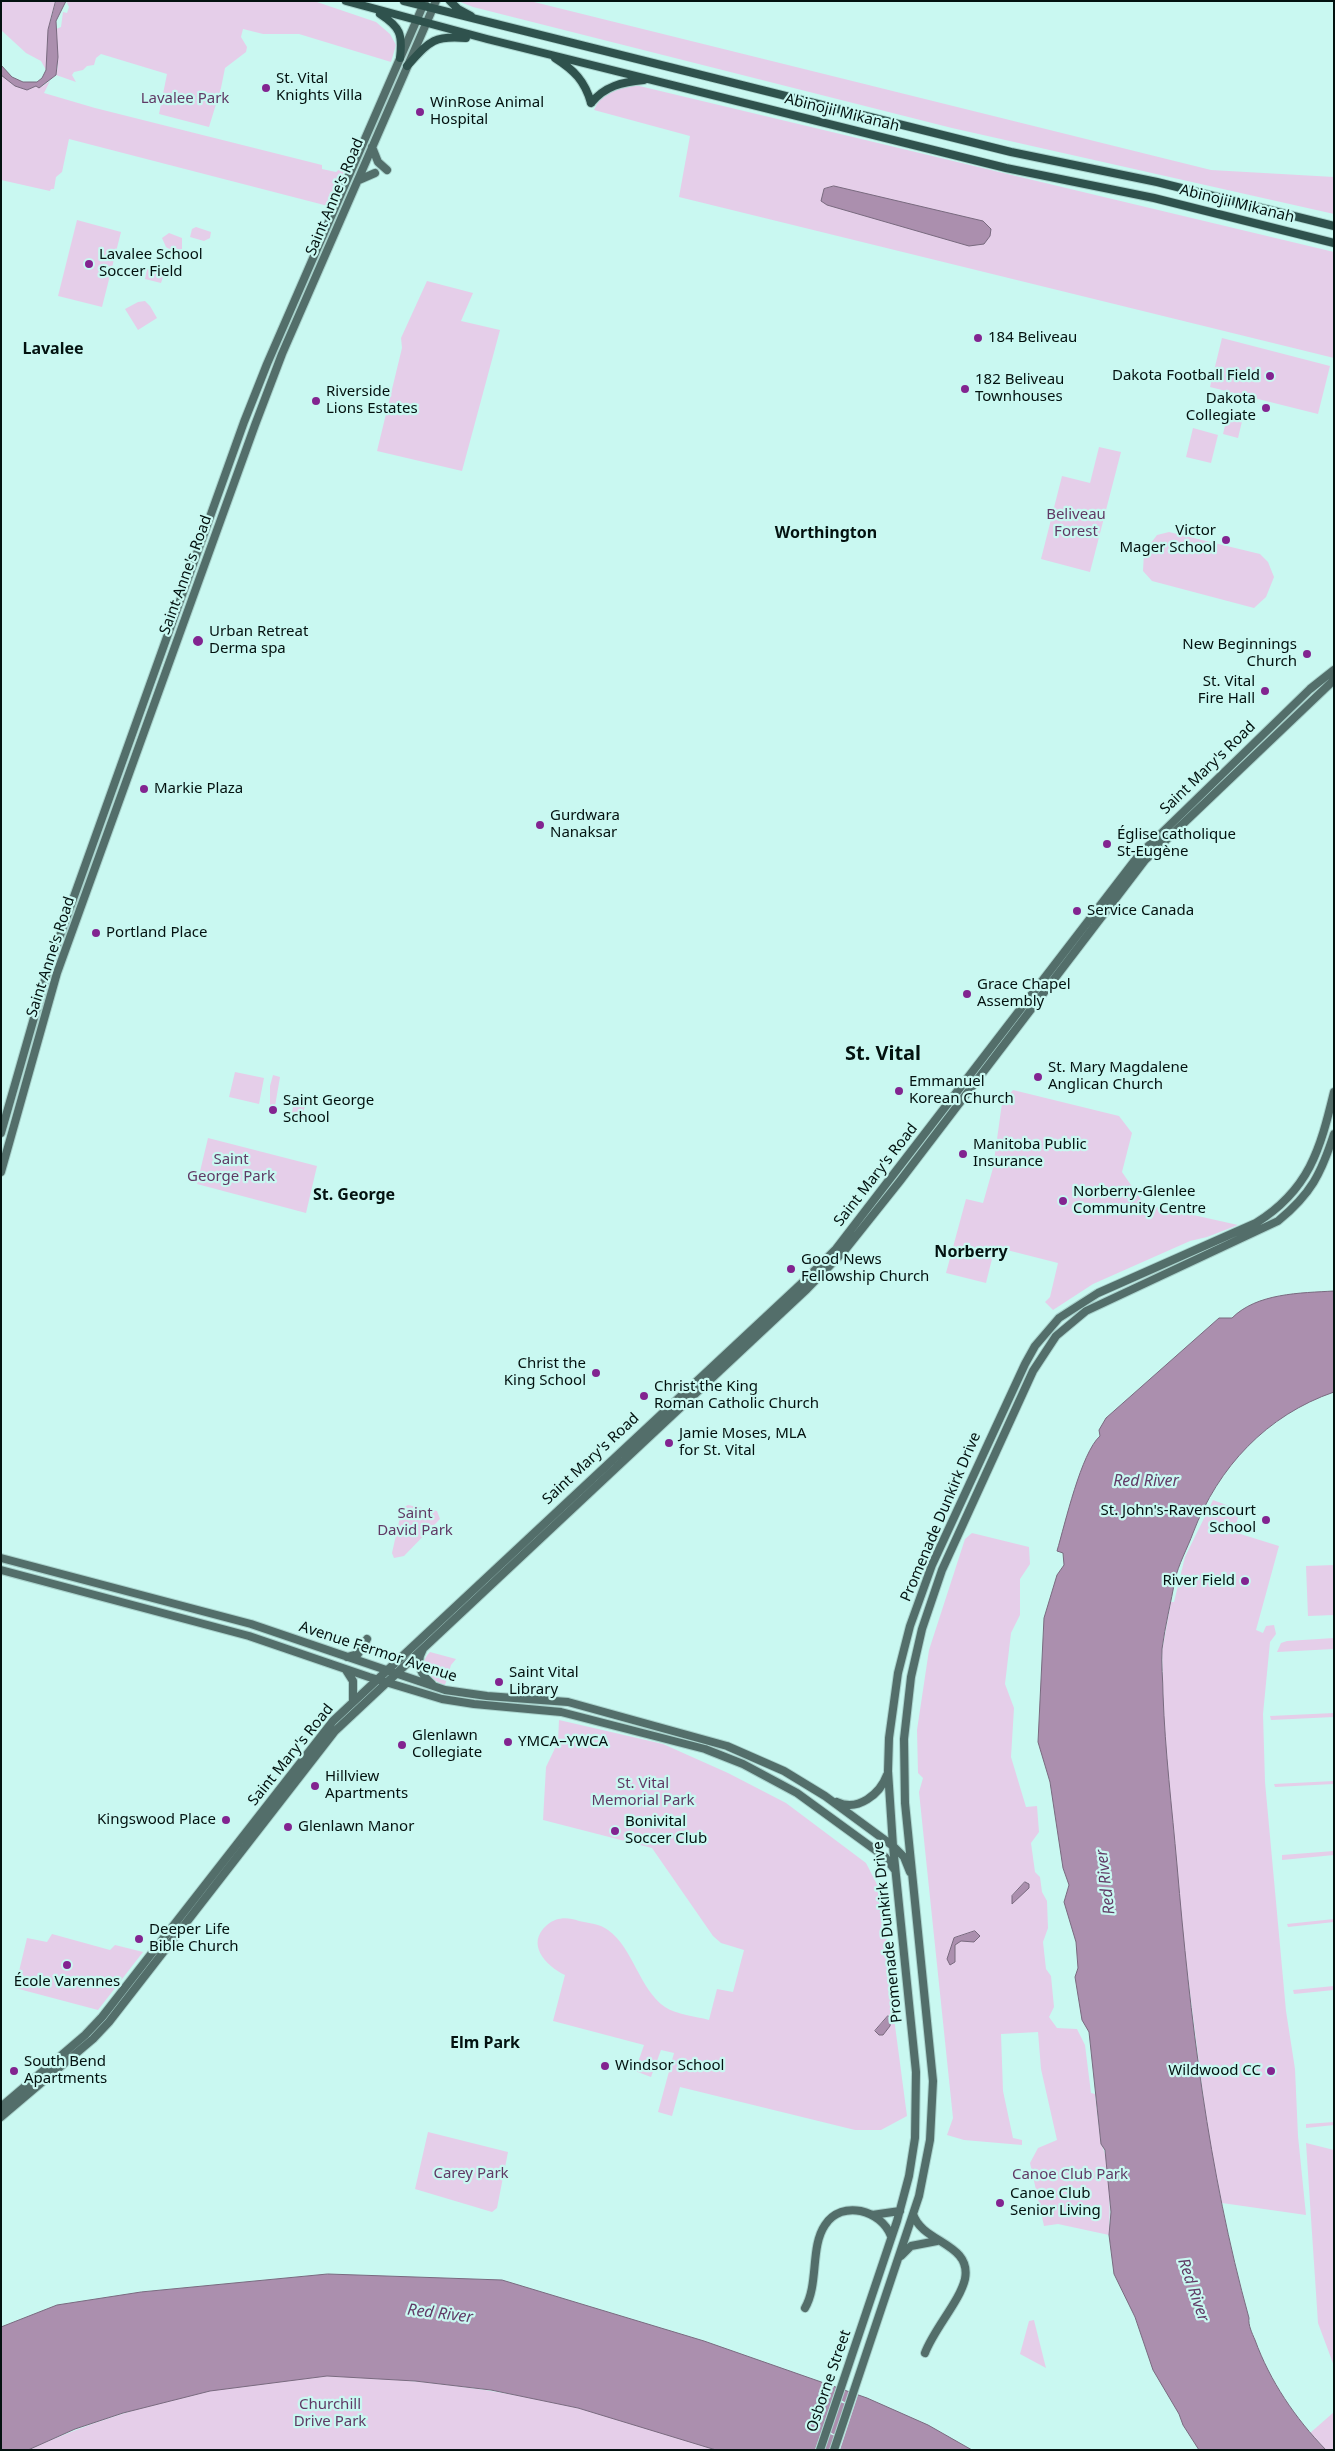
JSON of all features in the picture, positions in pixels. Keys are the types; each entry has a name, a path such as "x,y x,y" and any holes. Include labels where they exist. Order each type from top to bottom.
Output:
{"main road":[{"name":"Abinojii Mikanah","path":"346,1 426,24 1006,168 1154,198 1334,243"},
{"name":"Abinojii Mikanah","path":"404,1 434,5 488,24 1011,152 1157,182 1334,226"},
{"path":"450,1 458,9 488,24"},
{"name":"Saint Anne's Road","path":"1,1133 48,969 244,422 266,364 424,4"},
{"name":"Saint Anne's Road","path":"1,1172 57,973 255,425 282,354 434,5"},
{"path":"372,9 397,27 402,42 400,58"},
{"path":"407,66 430,42 446,36 486,39"},
{"path":"549,54 572,69 584,83 591,103 606,88 628,81 650,80"},
{"path":"372,147 378,162 387,170"},
{"path":"357,181 364,176 375,173"},
{"name":"Saint Mary's Road","path":"1,2107 85,2035 102,2017 333,1721 802,1283 836,1248 1139,855 1164,836 1334,670"},
{"name":"Saint Mary's Road","path":"1300,705 1334,680"},
{"name":"Saint Mary's Road","path":"1,2116 93,2039 109,2022 335,1731 807,1289 844,1250 942,1128 1164,836"},
{"name":"Promenade Dunkirk Drive","path":"864,2321 900,2211 913,2159 917,2096 893,1846 888,1771 889,1738 896,1683 909,1630 932,1565 984,1449 1025,1364 1049,1329 1080,1303 1098,1293 1256,1223 1285,1202 1302,1181 1316,1156 1334,1092"},
{"name":"Promenade Dunkirk Drive","path":"876,2325 913,2214 928,2153 933,2095 905,1803 904,1739 911,1677 921,1634 942,1570 1033,1371 1056,1336 1086,1311 1278,1221 1295,1207 1312,1188 1334,1134"},
{"path":"1329,1150 1334,1143"},
{"name":"Avenue Fermor Avenue","path":"1,1558 251,1624 437,1688 487,1696 538,1698 575,1704 727,1746 772,1766 825,1796 893,1846 904,1857 913,1878"},
{"name":"Avenue Fermor Avenue","path":"1,1570 249,1636 377,1680 458,1702 561,1712 686,1743 724,1756 762,1773 797,1793 886,1857 896,1871"},
{"path":"909,1630 921,1634"},
{"path":"348,1657 358,1654 367,1638"},
{"path":"425,1645 419,1658 419,1667 423,1676 437,1688"},
{"path":"345,1668 353,1681 353,1701"},
{"path":"762,1773 769,1774 772,1771 772,1766"},
{"path":"825,1796 842,1804 859,1803 873,1796 880,1788 888,1771"},
{"path":"805,2308 810,2295 824,2227 833,2216 842,2212 856,2210 872,2215 887,2228 892,2236"},
{"path":"872,2215 900,2211"},
{"path":"913,2214 920,2228 936,2240 951,2247 960,2256 965,2275 962,2287 931,2337 925,2353"},
{"path":"898,2260 910,2246 936,2240"},
{"name":"Osborne Street","path":"820,2450 864,2321"},
{"name":"Osborne Street","path":"834,2450 876,2325"}],"green space":[{"path":"1,1 56,1 51,16 46,70 41,61 26,53 1,30"},
{"name":"Lavalee Park","path":"66,1 314,1 376,22 390,34 396,45 391,62 299,34 263,34 243,29 241,37 247,47 246,52 225,68 209,127 159,114 167,74 101,54 96,58 94,65 74,72 72,75 76,82 56,75 58,64 55,34 56,29 61,27 63,12 67,13 69,7"},
{"path":"458,1 530,1 1211,170 1334,177 1334,214 952,128 473,7"},
{"path":"1,75 15,86 27,90 36,86 41,87 50,81 44,93 95,108 322,165 322,169 336,172 342,167 345,169 328,206 69,139 62,172 56,177 54,189 50,191 1,180"},
{"path":"631,84 1334,252 1334,358 679,197 690,136 594,110 601,99 609,92"},
{"name":"Lavalee School Soccer Field","path":"77,220 121,232 102,307 58,296"},
{"path":"196,227 211,232 210,238 204,241 190,237 192,229"},
{"path":"169,233 182,238 182,249 172,251 166,247 162,238"},
{"path":"147,269 164,274 161,283 145,279"},
{"path":"427,281 473,293 461,321 500,330 462,471 377,451 402,348 401,338"},
{"path":"145,301 157,318 138,330 125,309 138,302"},
{"name":"Dakota Football Field","path":"1222,338 1330,366 1318,414 1210,387"},
{"path":"1229,409 1244,413 1238,438 1223,434"},
{"path":"1193,428 1218,435 1211,463 1186,457"},
{"name":"Beliveau Forest","path":"1099,447 1121,452 1090,572 1041,559 1062,476 1090,483"},
{"path":"1169,532 1260,554 1268,562 1274,577 1266,597 1254,608 1152,581 1143,571 1144,552 1157,535"},
{"path":"235,1072 264,1078 259,1104 229,1097"},
{"path":"273,1075 280,1077 274,1112 270,1111 270,1086"},
{"name":"Norberry-Glenlee Community Centre","path":"1013,1090 1119,1116 1132,1133 1122,1172 1144,1204 1238,1225 1207,1237 1190,1241 1093,1284 1053,1310 1045,1302 1050,1297 1058,1263 995,1247 986,1283 946,1273 966,1199 983,1203 993,1168 1002,1103"},
{"path":"294,1102 305,1105 302,1119 291,1117"},
{"name":"Saint George Park","path":"208,1138 317,1166 306,1213 197,1184"},
{"path":"1213,1500 1240,1510 1234,1532 1279,1546 1256,1630 1263,1633 1266,1626 1274,1625 1276,1634 1270,1642 1263,1714 1265,1782 1286,2011 1295,2069 1298,2136 1306,2215 1222,2203 1210,2149 1183,1938 1164,1729 1162,1651 1171,1602 1174,1602 1185,1557"},
{"name":"Saint David Park","path":"408,1505 437,1511 440,1519 404,1556 394,1558 392,1553 402,1508"},
{"name":"Canoe Club Park","path":"972,1533 1029,1547 1030,1564 1020,1579 1020,1615 1011,1633 1005,1684 1014,1708 1011,1757 1026,1807 1037,1806 1039,1832 1031,1843 1035,1872 1040,1877 1042,1892 1047,1901 1048,1928 1043,1942 1046,1969 1051,1976 1054,2007 1049,2017 1057,2028 1077,2029 1085,2045 1091,2093 1095,2094 1101,2144 1107,2162 1110,2201 1109,2235 1058,2224 1044,2226 1030,2163 1038,2148 1057,2140 1041,2069 1038,2032 1001,2034 1003,2091 1013,2138 1022,2140 1022,2145 964,2140 947,2135 953,2118 919,1792 923,1778 918,1773 917,1730 929,1650 965,1539"},
{"path":"1334,1565 1334,1615 1308,1616 1306,1566"},
{"path":"1334,1638 1334,1649 1277,1652 1281,1643 1287,1641"},
{"path":"430,1652 456,1659 451,1665 445,1685 435,1680 425,1668 424,1662"},
{"path":"1334,1713 1334,1717 1271,1720 1270,1716"},
{"name":"St. Vital Memorial Park","path":"559,1720 663,1744 728,1773 786,1803 866,1863 883,1896 892,2003 907,2116 881,2130 855,2130 680,2087 672,2116 658,2112 674,2053 661,2050 651,2077 635,2071 644,2045 553,2021 565,1975 545,1960 538,1947 538,1940 541,1932 555,1920 562,1918 570,1919 605,1928 617,1938 631,1958 642,1980 656,1999 665,2007 675,2012 709,2020 717,1989 733,1992 744,1950 721,1943 713,1936 652,1848 543,1820 546,1767 558,1742"},
{"path":"1334,1781 1334,1784 1275,1787 1274,1784"},
{"path":"1334,1851 1334,1855 1282,1860 1282,1855"},
{"path":"1334,1919 1334,1922 1288,1927 1287,1924"},
{"name":"École Varennes","path":"52,1934 110,1950 115,1945 143,1952 98,2010 15,1988 27,1938 47,1942"},
{"path":"1334,1986 1334,1990 1294,1994 1293,1990"},
{"path":"1334,2122 1334,2125 1306,2128 1306,2124"},
{"name":"Carey Park","path":"428,2132 508,2152 497,2208 492,2212 415,2189"},
{"path":"1306,2143 1334,2150 1334,2366 1318,2323"},
{"path":"1034,2320 1046,2368 1020,2354 1029,2321"},
{"name":"Churchill Drive Park","path":"327,2376 422,2382 516,2395 578,2408 716,2450 28,2450 117,2416 186,2396 238,2386"},
{"path":"1334,2412 1334,2450 1326,2450 1310,2433"}],"water":[{"path":"56,1 66,1 56,21 58,57 56,75 39,88 36,86 27,90 15,86 1,75 1,65 12,77 23,82 37,82 42,78 46,70 48,30"},
{"path":"834,186 983,221 991,229 990,236 984,244 969,246 827,205 821,201 824,189"},
{"name":"Red River","path":"1334,1291 1334,1392 1287,1414 1267,1429 1231,1465 1216,1486 1203,1509 1178,1568 1162,1649 1167,1758 1188,1979 1202,2093 1222,2206 1250,2326 1261,2355 1284,2398 1326,2450 1199,2450 1153,2370 1135,2317 1114,2274 1109,2235 1111,2212 1105,2150 1101,2144 1089,2032 1082,2020 1075,1977 1078,1968 1076,1942 1064,1902 1069,1885 1063,1868 1050,1782 1038,1742 1044,1618 1057,1575 1064,1565 1063,1553 1057,1551 1074,1490 1086,1457 1100,1436 1099,1430 1106,1418 1219,1318 1232,1318 1242,1310 1266,1299 1293,1294"},
{"path":"1025,1882 1029,1884 1029,1888 1012,1904 1012,1896"},
{"path":"975,1931 980,1936 974,1942 961,1941 955,1945 955,1962 950,1965 947,1959 954,1938"},
{"path":"888,2016 891,2018 890,2026 883,2035 879,2035 875,2031"},
{"name":"Red River","path":"328,2274 502,2280 704,2341 867,2398 928,2425 972,2450 716,2450 578,2408 491,2390 415,2381 327,2376 210,2391 123,2413 75,2429 28,2450 1,2450 1,2327 57,2305 141,2292"}],"pier":[{"path":"837,2385 845,2388 841,2400 846,2403 851,2389 859,2392 840,2450 830,2450 835,2436 830,2434 824,2450 815,2450","holes":["840,2402 846,2404 835,2435 830,2432"]}],"place":[{"name":"St. Vital Knights Villa","path":"266,88"},
{"name":"WinRose Animal Hospital","path":"420,112"},
{"name":"Lavalee School Soccer Field","path":"89,264"},
{"name":"184 Beliveau","path":"978,338"},
{"name":"Dakota Football Field","path":"1270,376"},
{"name":"182 Beliveau Townhouses","path":"965,389"},
{"name":"Riverside Lions Estates","path":"316,401"},
{"name":"Dakota Collegiate","path":"1266,408"},
{"name":"Victor Mager School","path":"1226,540"},
{"name":"Urban Retreat Derma spa","path":"198,641"},
{"name":"New Beginnings Church","path":"1307,654"},
{"name":"St. Vital Fire Hall","path":"1265,691"},
{"name":"Markie Plaza","path":"144,789"},
{"name":"Gurdwara Nanaksar","path":"540,825"},
{"name":"Église catholique St-Eugène","path":"1107,844"},
{"name":"Service Canada","path":"1077,911"},
{"name":"Portland Place","path":"96,933"},
{"name":"Grace Chapel Assembly","path":"967,994"},
{"name":"St. Mary Magdalene Anglican Church","path":"1038,1077"},
{"name":"Emmanuel Korean Church","path":"899,1091"},
{"name":"Saint George School","path":"273,1110"},
{"name":"Manitoba Public Insurance","path":"963,1154"},
{"name":"Norberry-Glenlee Community Centre","path":"1063,1201"},
{"name":"Good News Fellowship Church","path":"791,1269"},
{"name":"Christ the King School","path":"596,1373"},
{"name":"Christ the King Roman Catholic Church","path":"644,1396"},
{"name":"Jamie Moses, MLA for St. Vital","path":"669,1443"},
{"name":"St. John's-Ravenscourt School","path":"1266,1520"},
{"name":"River Field","path":"1245,1581"},
{"name":"Saint Vital Library","path":"499,1682"},
{"name":"YMCA–YWCA","path":"508,1742"},
{"name":"Glenlawn Collegiate","path":"402,1745"},
{"name":"Hillview Apartments","path":"315,1786"},
{"name":"Kingswood Place","path":"226,1820"},
{"name":"Glenlawn Manor","path":"288,1827"},
{"name":"Bonivital Soccer Club","path":"615,1831"},
{"name":"Deeper Life Bible Church","path":"139,1939"},
{"name":"École Varennes","path":"67,1965"},
{"name":"Windsor School","path":"605,2066"},
{"name":"South Bend Apartments","path":"14,2071"},
{"name":"Wildwood CC","path":"1271,2071"},
{"name":"Canoe Club Senior Living","path":"1000,2203"}],"district":[{"name":"Lavalee","path":"53,349"},
{"name":"Worthington","path":"826,533"},
{"name":"St. Vital","path":"883,1054"},
{"name":"St. George","path":"354,1195"},
{"name":"Norberry","path":"971,1252"},
{"name":"Elm Park","path":"485,2043"}]}
